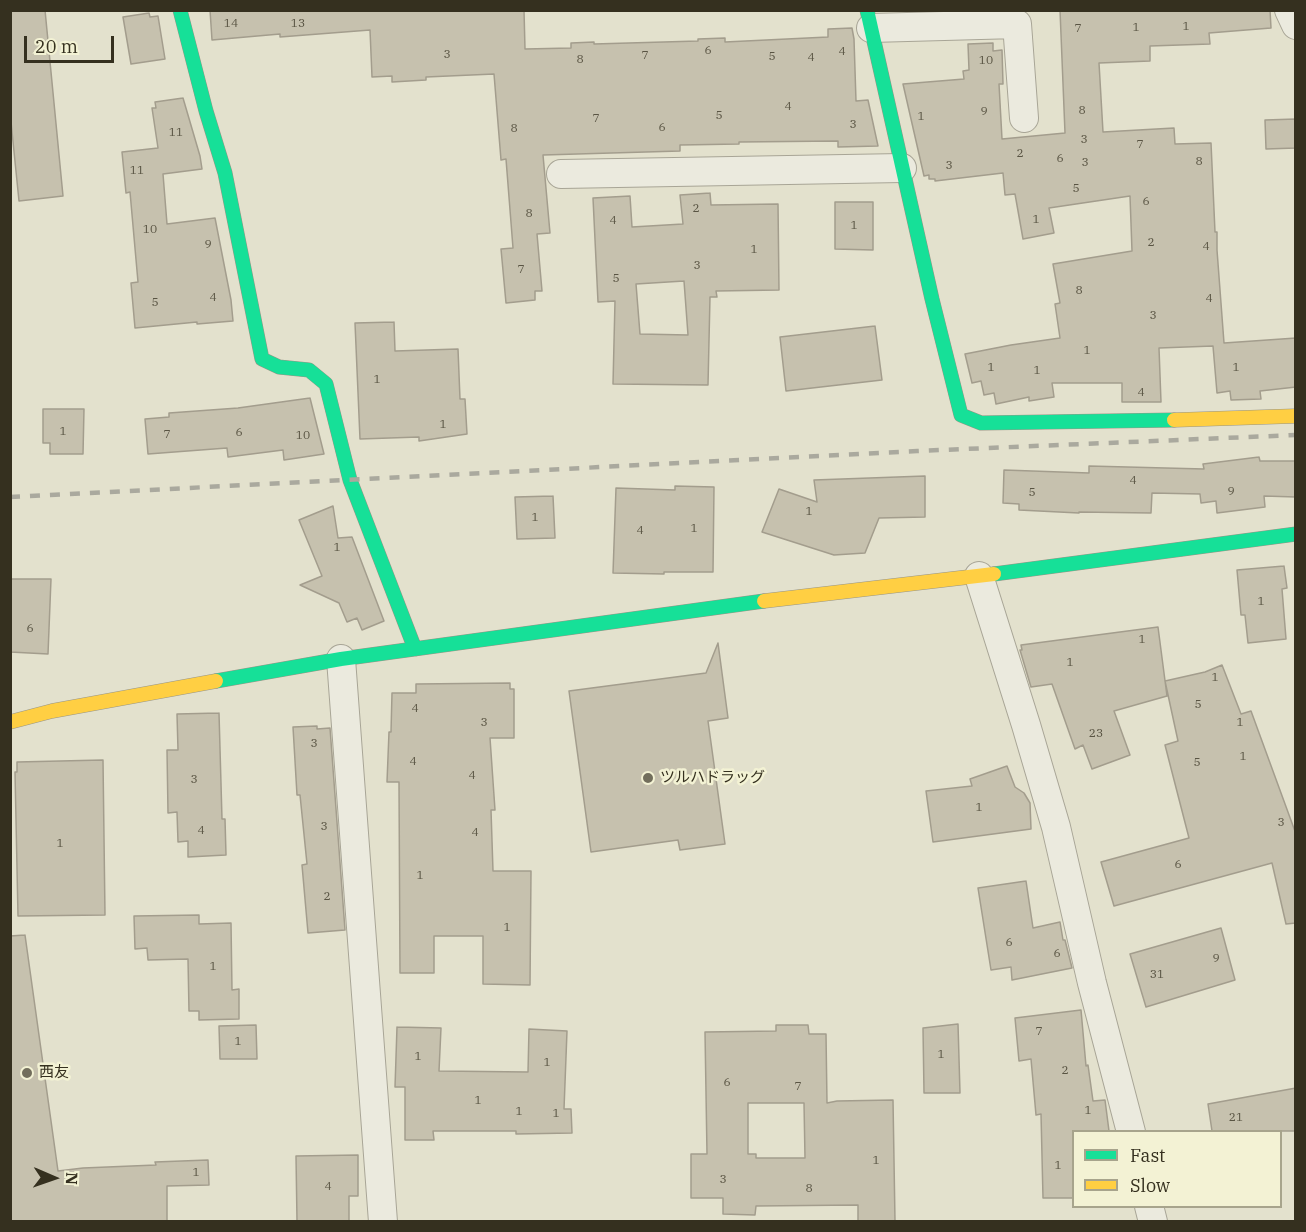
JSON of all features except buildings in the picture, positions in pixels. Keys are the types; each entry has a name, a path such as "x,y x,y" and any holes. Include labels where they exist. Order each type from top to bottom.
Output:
{"street":[{"path":"180,10 206,111 225,173 262,359 279,367 309,370 326,384 350,480 415,649"},
{"path":"1289,10 1296,26"},
{"path":"1024,118 1017,24 869,19 932,299 961,415 981,423 1296,416"},
{"path":"561,174 902,168"},
{"path":"10,722 52,711 144,693 341,659 802,596 979,576 1296,534"},
{"path":"979,576 1056,827 1092,983 1131,1130"},
{"path":"341,659 383,1221"}],"railway":[{"path":"10,497 917,451 1296,435"}],"traffic: fast":[{"path":"180,10 206,111 225,173 262,359 279,367 309,370 326,384 350,480 415,649"},
{"path":"867,10 932,299 961,415 981,423 1174,420"},
{"path":"994,574 1296,534"},
{"path":"216,681 341,659 764,601"}],"traffic: slow":[{"path":"1174,420 1296,416"},
{"path":"764,601 994,574"},
{"path":"10,722 52,711 216,681"}],"place":[{"name":"ツルハドラッグ","path":"648,778"},
{"name":"西友","path":"27,1073"}]}
